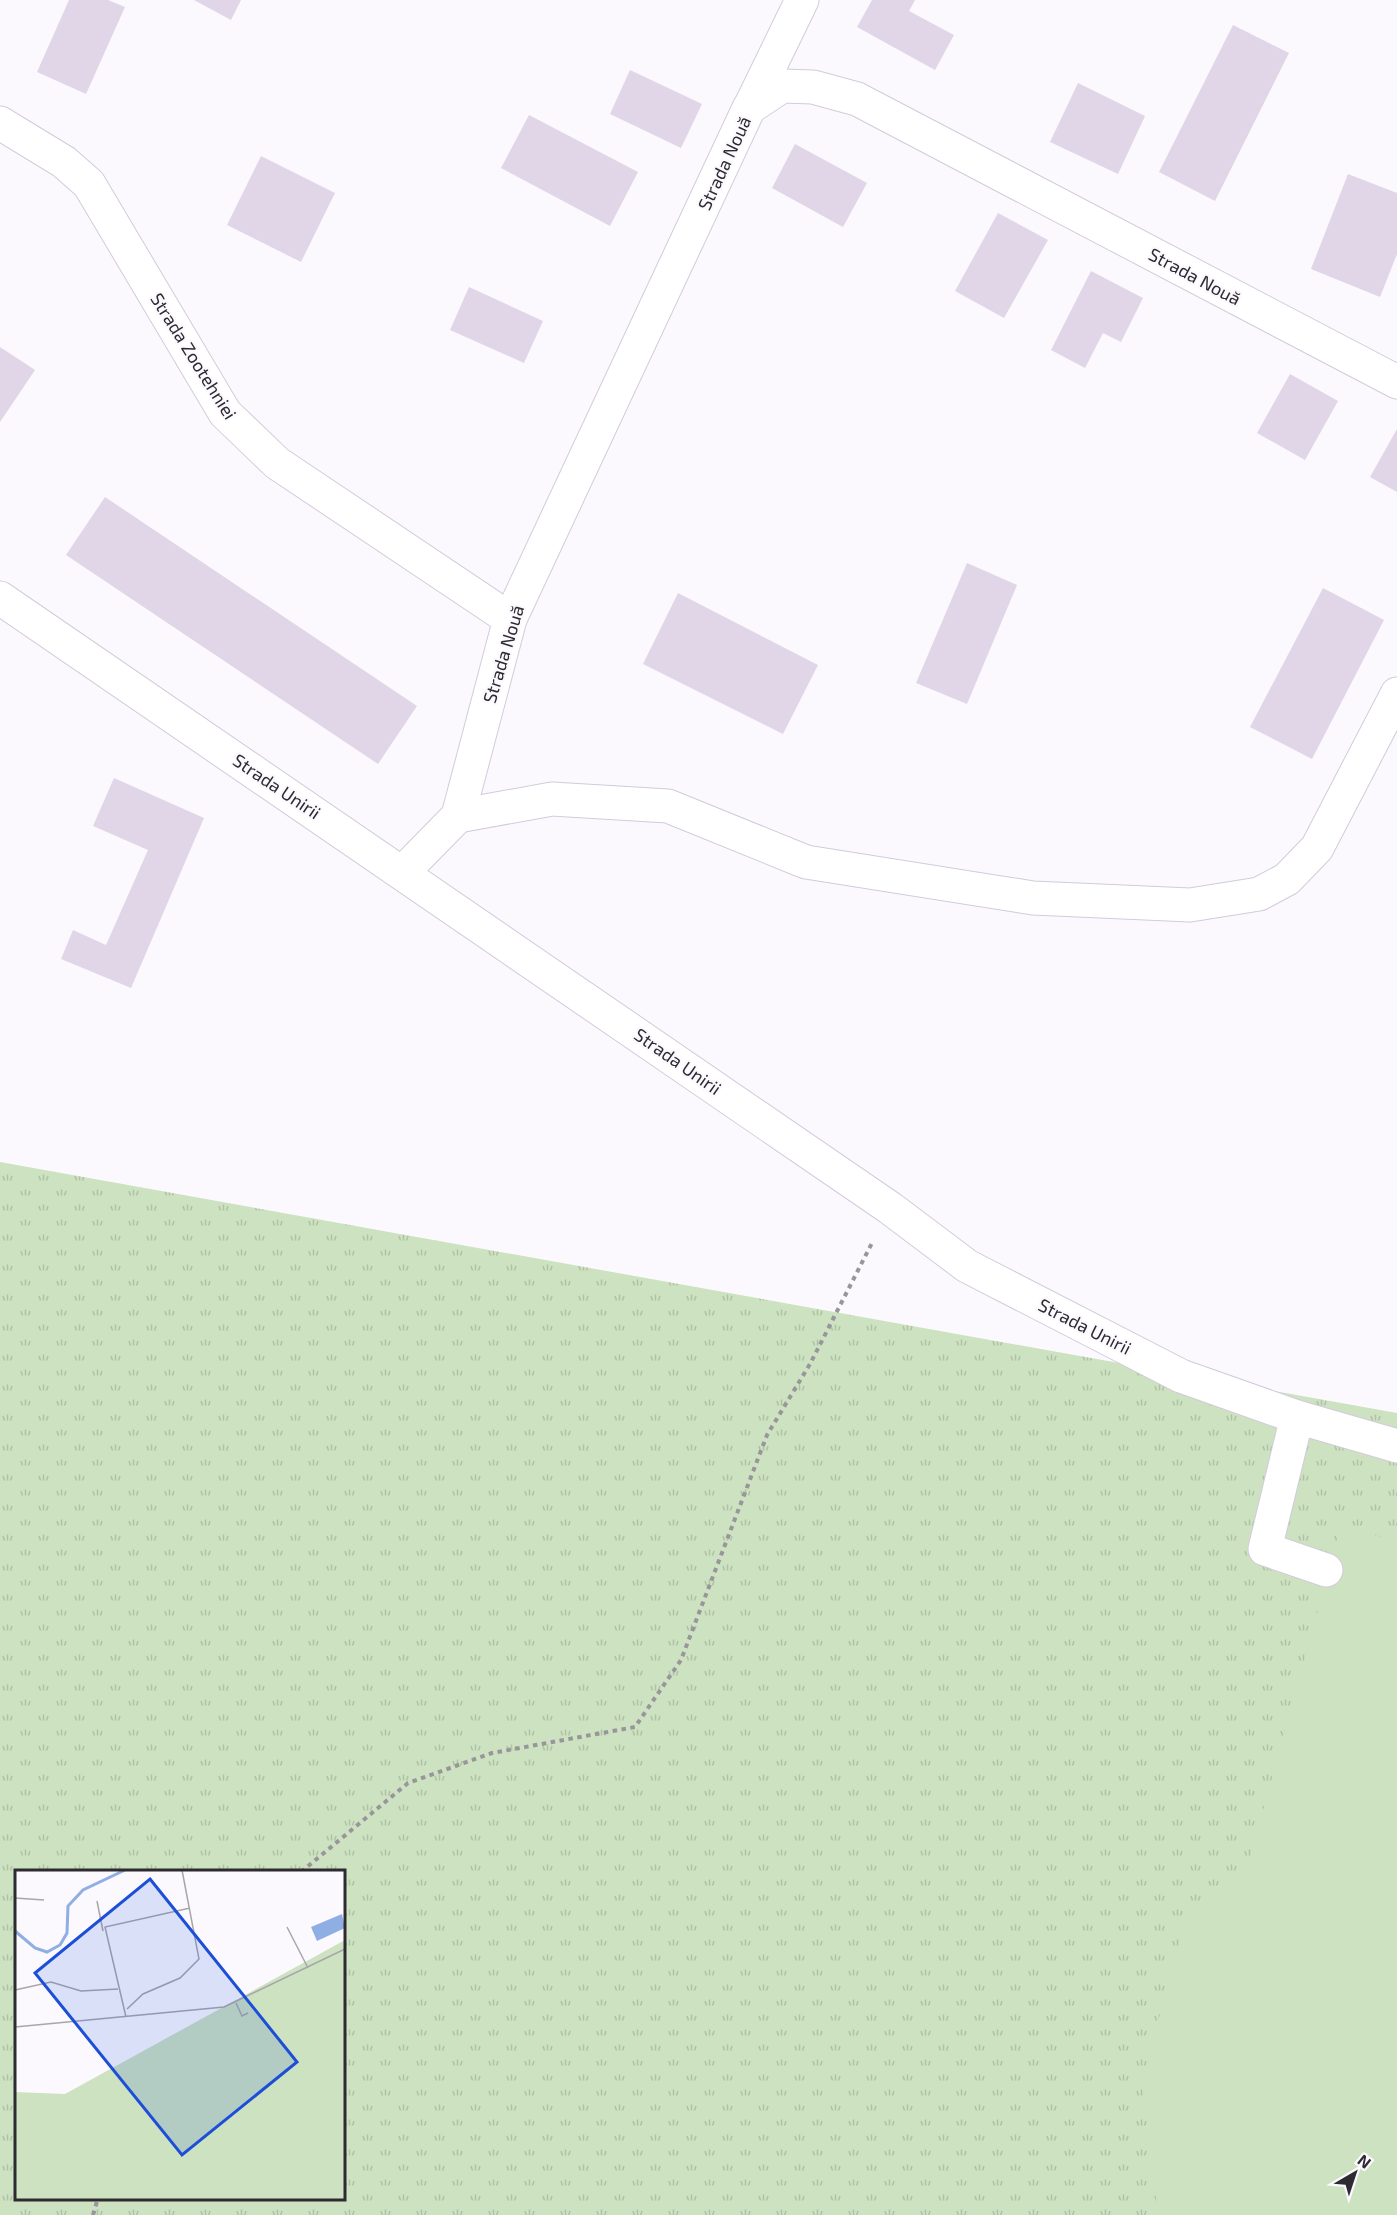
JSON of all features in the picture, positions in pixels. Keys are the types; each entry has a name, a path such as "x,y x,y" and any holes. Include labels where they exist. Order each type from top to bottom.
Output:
{"street":[{"path":"749,108 802,0"},
{"name":"Strada Nouă","path":"403,872 458,816 510,619 749,108 782,86 813,87 857,99 1397,382"},
{"name":"Strada Zootehniei","path":"0,123 64,162 89,184 225,413 277,463 510,619"},
{"name":"Strada Unirii","path":"0,598 891,1208 967,1266 1181,1376 1297,1417 1397,1446"},
{"path":"458,816 552,799 668,806 806,862 1033,898 1190,904 1259,894 1287,879 1317,848 1397,694"},
{"path":"1297,1417 1265,1549 1326,1570"}],"path":[{"path":"304,1870 408,1783 492,1753 635,1726 681,1660 767,1435 810,1364 891,1208"},
{"path":"93,2215 98,2200"}],"green space":[{"path":"0,1162 1397,1413 1397,2215 0,2215"},
{"path":"1341,1526 1397,1541 1397,2215 1158,2215 1142,2080 1182,1934 1247,1869"}],"building":[{"path":"69,0 108,0 125,7 86,94 37,72"},
{"path":"194,0 241,0 231,20"},
{"path":"872,0 915,0 909,11 954,35 935,70 857,27"},
{"path":"1233,25 1289,53 1215,201 1159,172"},
{"path":"630,70 702,104 681,148 610,114"},
{"path":"1078,83 1145,116 1118,174 1050,142"},
{"path":"529,115 638,172 610,226 501,168"},
{"path":"795,144 867,183 843,227 772,188"},
{"path":"261,156 335,193 301,262 227,225"},
{"path":"1348,174 1397,193 1397,254 1380,297 1311,269"},
{"path":"998,213 1048,240 1004,318 955,291"},
{"path":"1091,271 1143,298 1121,342 1103,333 1085,368 1051,350"},
{"path":"469,287 543,321 524,363 450,330"},
{"path":"0,347 35,370 0,422"},
{"path":"1290,374 1338,401 1305,460 1257,433"},
{"path":"1397,429 1397,492 1370,477"},
{"path":"105,497 417,706 378,764 66,555"},
{"path":"967,563 1017,585 967,704 916,683"},
{"path":"1323,588 1384,620 1312,759 1250,727"},
{"path":"678,593 818,665 783,734 643,664"},
{"path":"114,778 204,818 131,988 61,959 73,930 106,945 148,850 93,826"}]}
